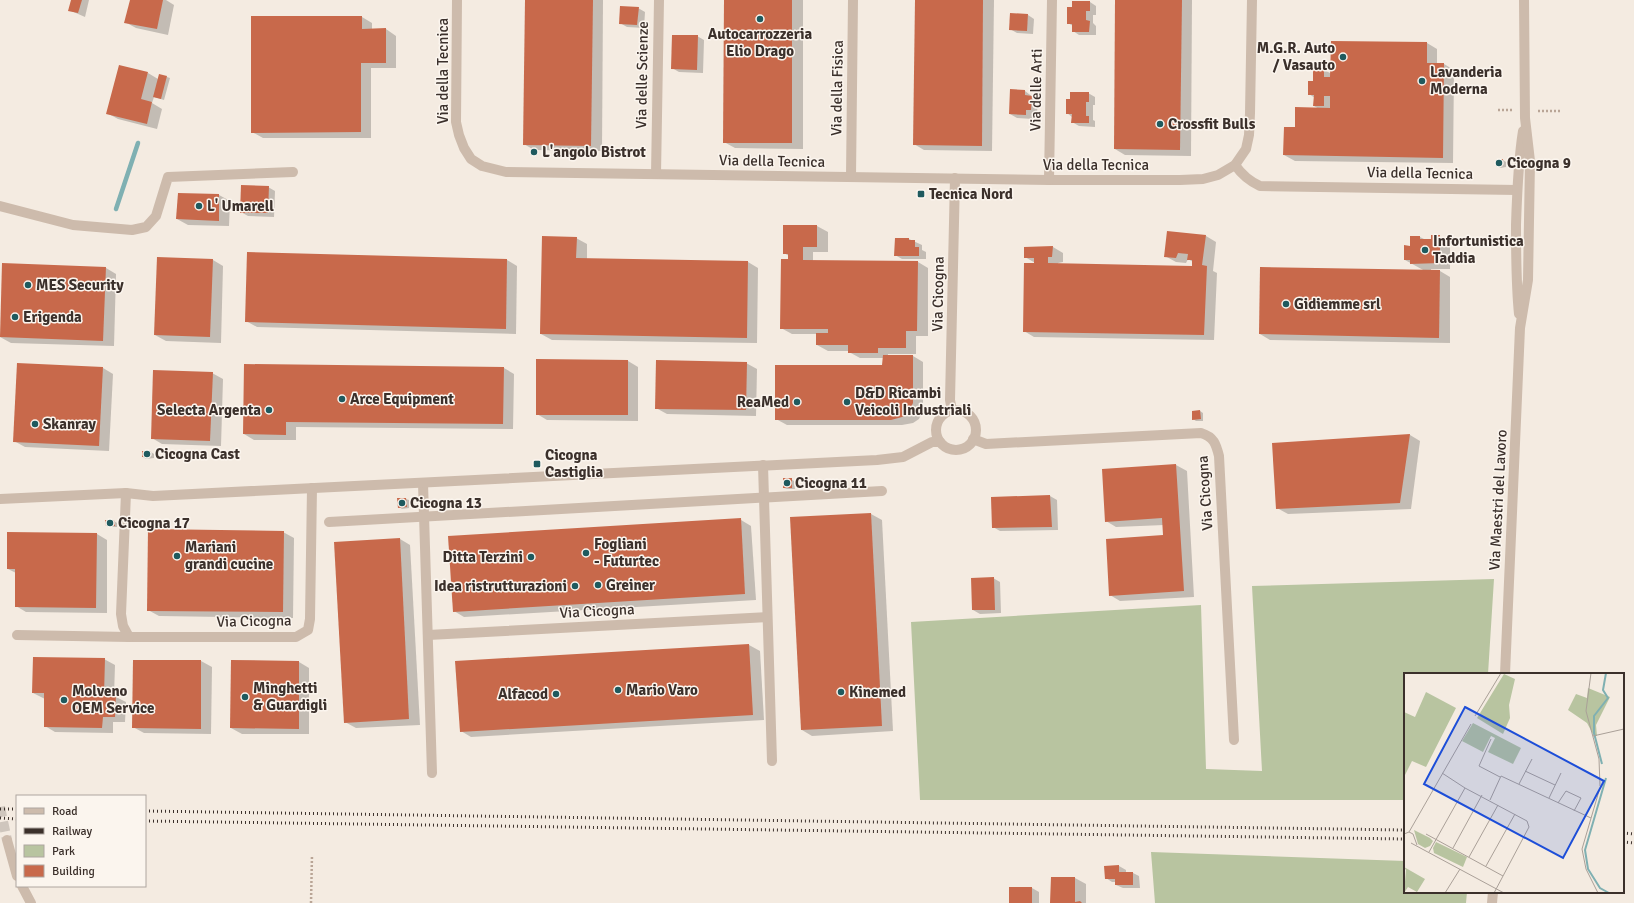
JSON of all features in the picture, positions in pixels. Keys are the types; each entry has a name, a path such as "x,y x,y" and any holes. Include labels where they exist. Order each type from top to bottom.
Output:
{"street":[{"name":"Via della Tecnica","path":"458,0 456,122 464,148 471,160 482,166 506,172 1050,180 1203,179 1218,175 1235,165 1246,149 1249,135 1252,0"},
{"name":"Via delle Scienze","path":"656,174 659,0"},
{"name":"Via della Fisica","path":"851,176 853,0"},
{"name":"Via delle Arti","path":"1050,180 1052,0"},
{"name":"Via Maestri del Lavoro","path":"1505,673 1520,328 1528,280 1530,161 1525,118 1524,0"},
{"name":"Via Maestri del Lavoro","path":"1520,328 1515,281 1517,190 1518,162 1525,118"},
{"name":"Via della Tecnica","path":"1235,165 1241,174 1250,182 1260,186 1517,190"},
{"path":"0,206 73,225 132,230 146,227 156,216 168,177 293,172"},
{"name":"Via Cicogna","path":"952,411 950,400 955,178"},
{"path":"952,411 965,412 970,416 976,427 973,439 969,444 958,450 945,446 940,442 937,436 938,423 946,413 952,411"},
{"name":"Via Cicogna","path":"973,439 986,444 1201,433 1212,438 1219,456 1234,740"},
{"path":"0,499 126,493 153,496 903,457 932,442 940,442"},
{"path":"763,465 772,760"},
{"path":"423,483 432,773"},
{"name":"Via Cicogna","path":"17,635 296,637 308,630 310,619 312,488"},
{"path":"328,522 882,491"},
{"path":"126,493 121,614 123,626 129,637"},
{"name":"Via Cicogna","path":"428,635 767,617"},
{"path":"7,840 16,872"},
{"path":"23,887 31,903"},
{"path":"1492,903 1493,893"}],"path":[{"path":"1498,110 1513,110"},
{"path":"1538,111 1561,111"},
{"path":"311,903 312,855"}],"green space":[{"path":"1494,579 1488,673 1404,673 1404,800 920,800 911,622 1201,605 1206,769 1262,771 1252,586"},
{"path":"1151,852 1404,861 1404,893 1467,893 1466,903 1155,903"}],"building":[{"path":"71,0 82,0 78,13 68,11"},
{"path":"130,0 163,0 157,29 124,23"},
{"path":"525,0 593,0 591,146 523,145"},
{"path":"724,0 792,0 792,143 723,143"},
{"path":"915,0 983,0 982,146 913,145"},
{"path":"1115,0 1182,0 1180,150 1114,149"},
{"path":"1072,1 1090,1 1090,11 1086,11 1086,20 1090,21 1089,32 1072,32 1072,24 1067,24 1067,7 1072,7"},
{"path":"620,6 639,7 637,25 619,24"},
{"path":"1010,13 1028,14 1027,31 1009,30"},
{"path":"251,16 362,16 362,29 386,28 386,63 361,63 361,132 251,133"},
{"path":"672,35 698,35 697,70 671,69"},
{"path":"1331,41 1427,42 1427,63 1444,63 1443,158 1283,155 1284,127 1295,127 1295,107 1330,108 1330,96 1324,96 1324,106 1313,106 1314,95 1308,95 1308,81 1313,81 1313,69 1324,69 1324,77 1330,77"},
{"path":"119,65 148,72 141,99 152,102 147,124 106,114"},
{"path":"159,74 167,76 161,99 153,97"},
{"path":"1010,89 1025,90 1025,95 1032,96 1031,110 1026,110 1026,115 1009,114"},
{"path":"1070,92 1089,92 1089,102 1086,102 1086,116 1089,116 1089,123 1071,123 1072,114 1066,114 1066,99 1070,99"},
{"name":"Cicogna 9","path":"1503,159 1503,166 1496,166 1496,160"},
{"path":"241,185 269,186 268,213 240,213"},
{"path":"178,193 219,194 219,221 176,219"},
{"path":"783,225 817,225 817,247 803,247 803,260 918,261 917,331 906,331 906,348 878,348 878,353 848,353 848,345 816,345 816,333 828,333 828,329 780,329 781,259 788,259 788,254 783,254"},
{"path":"1167,231 1206,235 1202,265 1207,266 1204,335 1023,332 1024,263 1034,263 1034,258 1024,258 1024,247 1053,246 1052,257 1048,257 1048,263 1192,266 1192,260 1187,260 1188,254 1178,253 1176,258 1164,257"},
{"path":"1431,235 1440,235 1440,263 1410,264 1410,260 1404,260 1404,245 1410,246 1410,236 1420,236 1420,239 1431,239"},
{"path":"542,236 577,237 576,258 748,261 747,338 540,334"},
{"path":"895,238 909,238 909,240 915,240 915,247 919,247 919,256 894,256"},
{"path":"247,252 507,259 506,329 245,322"},
{"path":"157,257 213,259 210,337 154,335"},
{"path":"2,263 106,267 103,341 0,337"},
{"path":"1260,267 1440,270 1439,338 1259,334"},
{"path":"883,355 913,355 913,403 908,413 902,417 891,420 775,420 775,365 882,365"},
{"path":"536,359 628,360 628,415 536,415"},
{"path":"656,360 747,362 746,410 655,409"},
{"path":"17,363 103,367 99,446 13,442"},
{"path":"244,364 504,367 503,424 286,422 286,435 243,434"},
{"path":"153,370 213,372 210,441 151,439"},
{"path":"1200,410 1201,419 1192,420 1192,411"},
{"path":"1410,434 1400,503 1276,509 1272,443"},
{"name":"Cicogna Cast","path":"142,451 151,451 151,457 142,457"},
{"path":"1176,464 1184,591 1109,596 1106,539 1163,535 1162,518 1105,522 1102,469"},
{"name":"Cicogna 11","path":"783,478 792,478 792,488 783,488"},
{"path":"1050,495 1052,527 992,528 991,497"},
{"name":"Cicogna 13","path":"397,498 406,498 407,507 398,508"},
{"path":"871,513 882,726 801,730 790,517"},
{"path":"741,518 745,594 453,612 448,536"},
{"name":"Cicogna 17","path":"105,520 114,520 115,526 106,526"},
{"path":"148,529 284,531 283,612 147,611"},
{"path":"7,532 97,533 96,608 15,607 15,569 7,569"},
{"path":"400,538 409,719 344,723 334,542"},
{"path":"994,577 995,610 972,610 971,578"},
{"path":"749,644 753,715 460,732 455,661"},
{"path":"33,657 105,658 104,695 116,695 115,717 103,717 102,728 44,727 44,693 32,693"},
{"path":"133,660 201,660 201,729 132,728"},
{"path":"231,660 299,661 299,729 230,728"},
{"path":"1119,865 1119,872 1133,872 1133,885 1115,885 1115,879 1105,879 1104,866"},
{"path":"1051,877 1075,877 1075,902 1080,901 1082,903 1050,903"},
{"path":"1009,887 1032,887 1032,903 1009,903"}],"waterway":[{"path":"116,209 138,143"}],"tunnel":[{"path":"0,807 7,840"}],"railway":[{"path":"0,809 16,809"},
{"path":"146,811 1404,830"},
{"path":"0,818 16,819"},
{"path":"146,821 1404,839"},
{"path":"1624,833 1634,834"},
{"path":"1624,842 1634,843"}],"place":[{"name":"Autocarrozzeria Elio Drago","path":"760,19"},
{"name":"M.G.R. Auto / Vasauto","path":"1343,57"},
{"name":"Lavanderia Moderna","path":"1422,81"},
{"name":"Crossfit Bulls","path":"1160,124"},
{"name":"L'angolo Bistrot","path":"534,152"},
{"name":"Cicogna 9","path":"1499,163"},
{"name":"Tecnica Nord","path":"921,194"},
{"name":"L' Umarell","path":"199,206"},
{"name":"Infortunistica Taddia","path":"1425,250"},
{"name":"MES Security","path":"28,285"},
{"name":"Gidiemme srl","path":"1286,304"},
{"name":"Erigenda","path":"15,317"},
{"name":"Arce Equipment","path":"342,399"},
{"name":"ReaMed","path":"797,402"},
{"name":"D&D Ricambi Veicoli Industriali","path":"847,402"},
{"name":"Selecta Argenta","path":"269,410"},
{"name":"Skanray","path":"35,424"},
{"name":"Cicogna Cast","path":"147,454"},
{"name":"Cicogna Castiglia","path":"537,464"},
{"name":"Cicogna 11","path":"787,483"},
{"name":"Cicogna 13","path":"402,503"},
{"name":"Cicogna 17","path":"110,523"},
{"name":"Fogliani - Futurtec","path":"586,553"},
{"name":"Mariani grandi cucine","path":"177,556"},
{"name":"Ditta Terzini","path":"531,557"},
{"name":"Greiner","path":"598,585"},
{"name":"Idea ristrutturazioni","path":"575,586"},
{"name":"Mario Varo","path":"618,690"},
{"name":"Kinemed","path":"841,692"},
{"name":"Alfacod","path":"556,694"},
{"name":"Minghetti & Guardigli","path":"245,697"},
{"name":"Molveno OEM Service","path":"64,700"}]}
